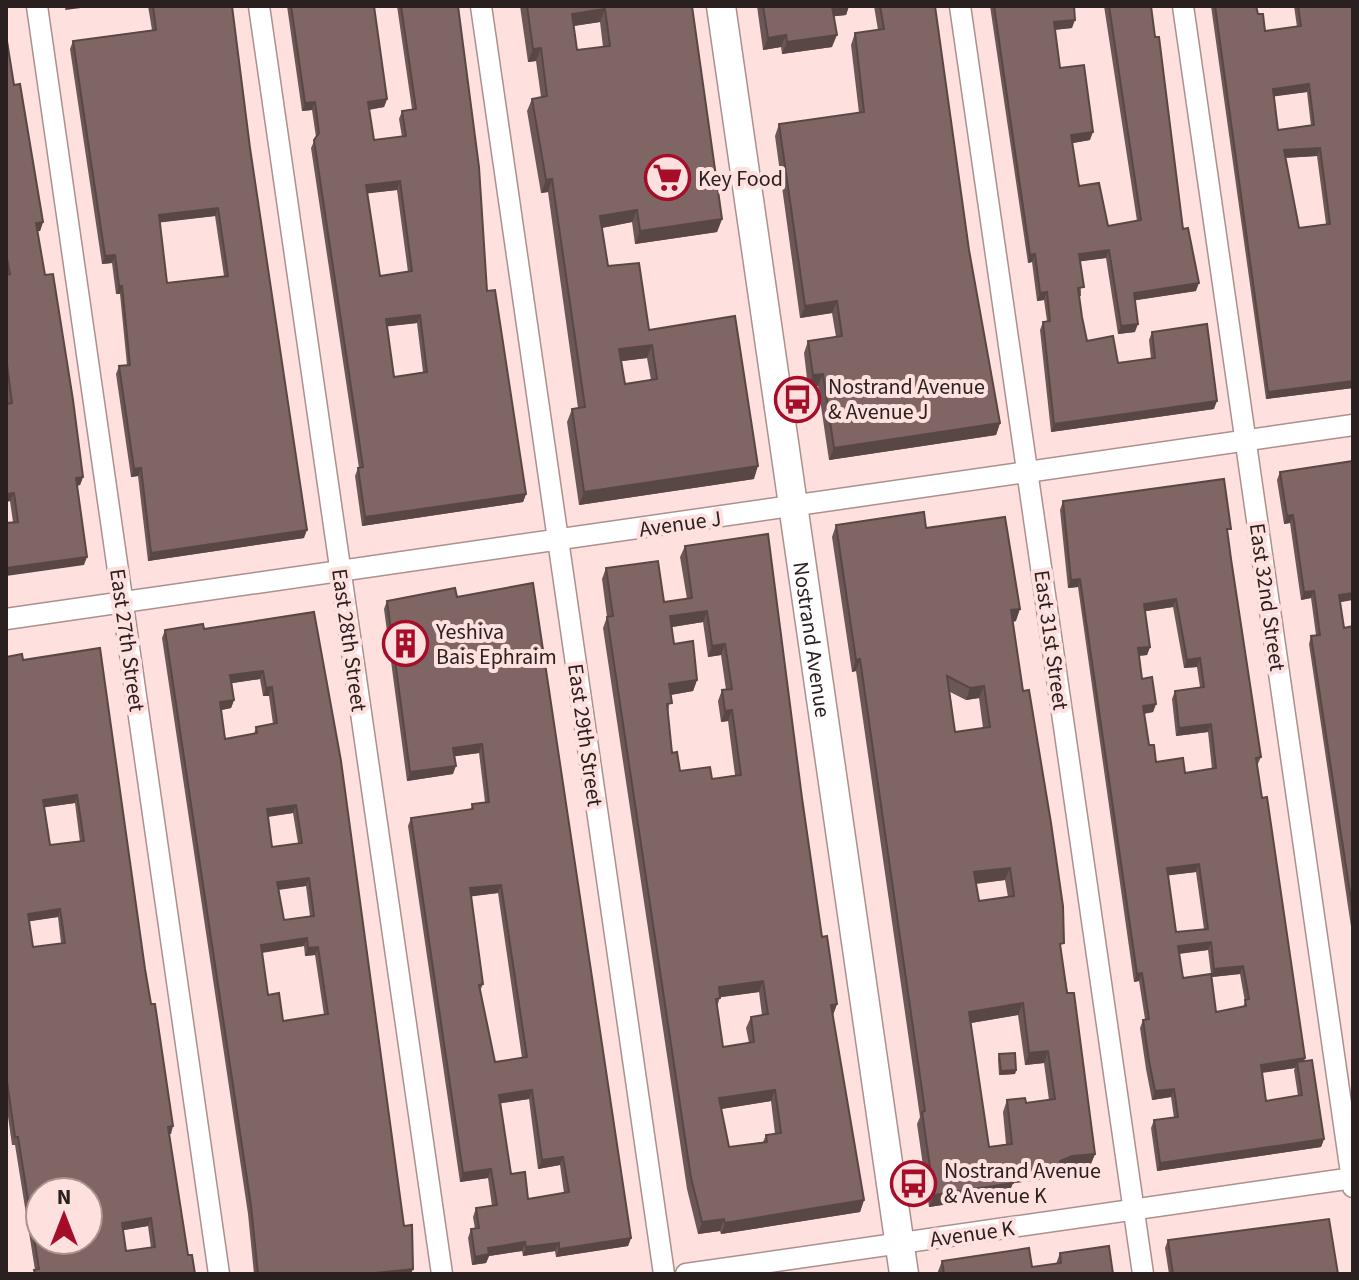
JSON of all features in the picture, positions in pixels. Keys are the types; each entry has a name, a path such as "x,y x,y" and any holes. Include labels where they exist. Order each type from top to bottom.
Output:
{"main road":[{"name":"Nostrand Avenue","path":"721,6 904,1274"}],"street":[{"name":"East 27th Street","path":"37,6 219,1274"},
{"name":"East 28th Street","path":"259,6 442,1274"},
{"name":"East 29th Street","path":"481,6 664,1274"},
{"name":"East 31st Street","path":"960,6 1143,1274"},
{"name":"East 32nd Street","path":"1183,6 1353,1181"},
{"name":"Avenue J","path":"6,619 1353,425"},
{"name":"Avenue K","path":"686,1274 1353,1181"}],"building":[{"path":"153,6 232,6 307,530 151,553 141,468 134,469 119,366 130,365 122,286 119,286 115,255 105,256 73,41 156,30","holes":["218,208 228,276 167,283 159,215"]},
{"path":"291,6 374,6 387,99 368,102 374,140 406,136 402,111 416,109 401,6 458,6 479,167 487,291 495,290 526,494 365,517 358,468 363,467 314,140 319,133 315,102 305,103","holes":["400,181 412,271 380,276 366,185","420,315 427,372 394,377 386,319"]},
{"path":"527,6 692,6 722,219 640,231 637,210 600,216 608,266 639,263 649,330 735,316 758,466 584,492 572,409 585,407 552,179 546,180 532,99 547,96 541,48 533,49","holes":["605,9 610,46 577,50 572,14","652,345 657,379 625,384 619,349"]},
{"path":"763,6 832,6 837,35 787,42 786,35 768,38"},
{"path":"880,6 935,6 969,250 1000,423 834,448 823,374 813,375 808,341 842,336 837,301 805,306 779,124 864,112 855,33 884,29"},
{"path":"994,6 1074,6 1075,20 1054,22 1060,68 1084,65 1093,132 1071,135 1079,186 1099,183 1108,226 1141,220 1109,6 1151,6 1155,37 1159,37 1183,229 1188,228 1199,283 1134,293 1138,324 1121,326 1109,250 1079,254 1084,287 1078,288 1082,317 1087,341 1113,336 1118,363 1155,358 1152,332 1207,324 1217,401 1054,424 1043,322 1050,321 1047,292 1040,293 1035,254 1030,255"},
{"path":"1215,6 1256,6 1258,14 1263,14 1265,31 1301,26 1298,6 1353,6 1353,381 1268,392","holes":["1309,84 1314,125 1278,130 1273,89","1320,148 1330,224 1299,228 1284,150"]},
{"path":"6,35 14,85 20,84 43,222 36,223 45,275 53,274 73,400 83,477 76,478 87,557 6,568 6,523 18,522 14,493 6,494 6,404 12,403 6,357 6,275 10,274 6,254"},
{"path":"1353,461 1353,593 1339,595 1344,628 1353,626 1353,913 1311,636 1320,635 1314,591 1304,592 1293,515 1287,516 1280,472"},
{"path":"1224,479 1231,529 1227,529 1261,757 1256,758 1262,798 1267,797 1305,1058 1261,1065 1266,1101 1302,1095 1297,1062 1312,1060 1324,1139 1160,1163 1154,1120 1178,1117 1174,1089 1155,1091 1149,1061 1143,1020 1149,1019 1142,973 1137,974 1080,579 1071,580 1063,501","holes":["1176,599 1187,660 1200,658 1204,687 1175,691 1179,728 1211,724 1216,768 1185,773 1183,758 1156,762 1154,745 1149,745 1143,706 1156,704 1152,677 1142,679 1138,648 1150,647 1144,604","1199,864 1208,929 1176,932 1167,868","1211,942 1214,969 1243,966 1249,999 1245,1000 1246,1006 1216,1012 1211,974 1183,978 1178,946"]},
{"path":"924,512 926,528 1005,517 1020,609 1011,610 1023,691 1029,690 1051,823 1063,906 1064,943 1060,944 1067,993 1074,993 1095,1154 1072,1156 1060,1161 1061,1165 1011,1172 1013,1183 934,1195 922,1112 925,1111 860,659 856,660 836,525","holes":["947,676 970,688 984,686 990,727 955,732","1010,868 1014,896 979,901 974,872","1023,1003 1029,1053 1048,1051 1055,1099 1026,1103 1025,1098 1007,1100 1012,1144 989,1147 969,1012"]},
{"path":"768,534 822,937 827,936 837,1004 831,1005 864,1200 725,1223 724,1219 702,1222 691,1178 607,617 613,616 606,568 658,561 664,602 692,598 685,546","holes":["707,611 712,646 725,644 732,689 722,690 725,711 732,710 741,775 712,779 710,767 680,771 677,752 672,753 667,704 672,703 669,684 697,680 693,641 674,644 670,616","763,981 768,1014 751,1017 754,1042 723,1047 716,999 720,998 719,987","775,1090 781,1133 766,1135 767,1142 729,1147 719,1098"]},
{"path":"533,583 631,1238 559,1249 559,1243 526,1247 525,1242 488,1248 489,1254 475,1257 471,1229 479,1228 476,1208 497,1205 491,1169 463,1173 411,818 473,809 472,804 489,802 482,744 453,748 456,766 410,772 387,601 455,588 457,597","holes":["501,885 527,1057 495,1062 479,985 483,984 470,888","532,1090 542,1160 563,1157 569,1192 528,1199 525,1172 511,1174 499,1095"]},
{"path":"314,612 341,761 404,1226 412,1225 413,1269 366,1274 258,1274 251,1206 165,630 203,624 204,629","holes":["263,671 266,688 272,687 277,723 256,727 257,733 225,739 220,702 234,700 230,675","296,805 302,843 272,847 267,809","309,878 314,916 284,920 277,882","307,938 308,948 318,947 328,1014 283,1021 279,993 268,995 261,945"]},
{"path":"100,648 145,969 151,1004 155,1004 173,1126 168,1127 188,1255 192,1255 195,1274 35,1274 34,1270 39,1269 37,1256 104,1256 104,1176 24,1176 18,1137 15,1137 6,1075 6,657 22,654 23,660","holes":["77,795 84,841 50,845 43,800","60,909 65,943 33,947 28,914","151,1218 155,1247 126,1251 122,1223"]},
{"path":"1015,1053 1016,1070 1001,1071 999,1054"},
{"path":"1329,1219 1338,1274 1173,1274 1168,1240"},
{"path":"1109,1246 1113,1274 944,1274 942,1261 1029,1248 1032,1267 1061,1263 1060,1253"}],"place":[{"name":"Key Food","path":"667,178"},
{"name":"Nostrand Avenue & Avenue J","path":"797,399"},
{"name":"Yeshiva Bais Ephraim","path":"405,644"},
{"name":"Nostrand Avenue & Avenue K","path":"913,1183"}]}
